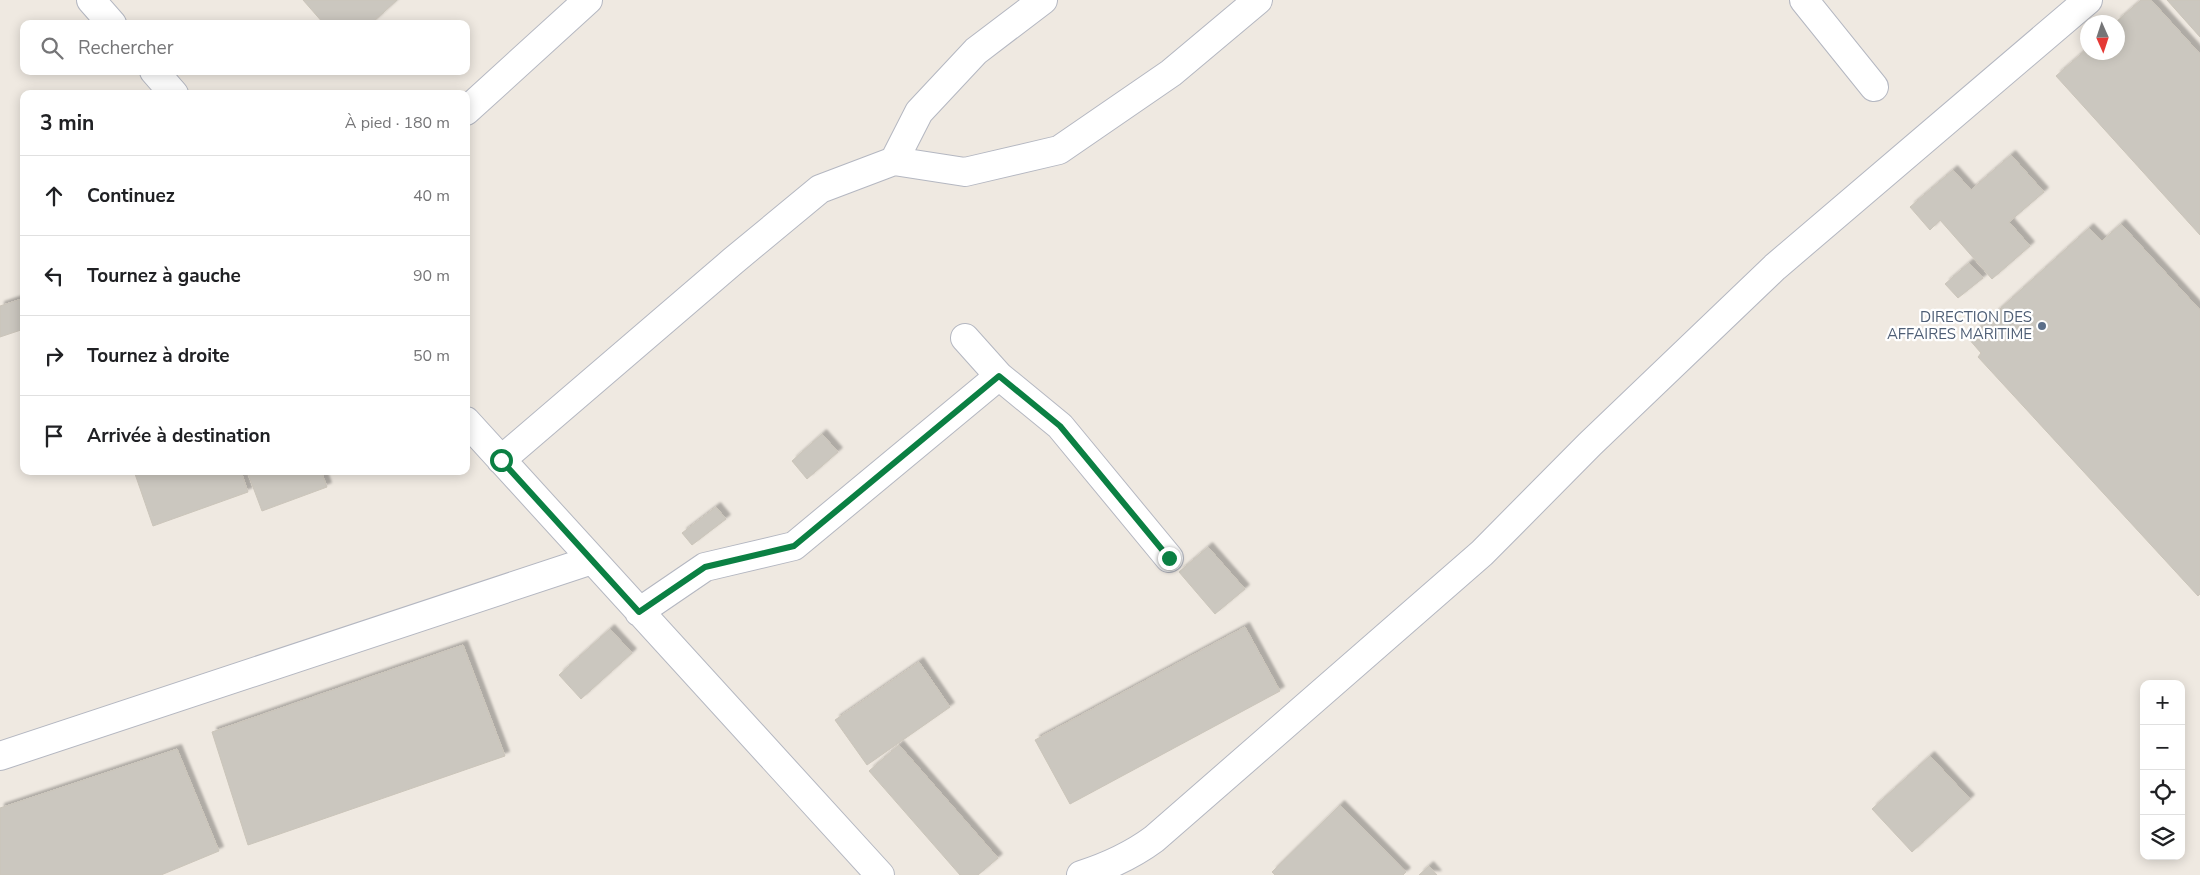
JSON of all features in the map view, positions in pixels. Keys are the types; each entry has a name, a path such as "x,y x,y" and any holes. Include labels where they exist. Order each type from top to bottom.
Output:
{"street":[{"path":"91,0 108,20"},
{"path":"470,107 588,0"},
{"path":"894,161 919,112 976,51 1043,0"},
{"path":"501,460 733,260 820,189 894,161 964,172 1059,150 1171,74 1258,0"},
{"path":"1804,0 1874,87"},
{"path":"1082,875 1110,866 1135,853 1154,839 1445,586 1482,553 1590,444 1775,267 2088,0"},
{"path":"157,75 171,90"},
{"path":"965,338 999,376 1060,426 1169,558"},
{"path":"639,612 705,567 794,546 999,376"},
{"path":"470,426 880,875"},
{"path":"0,756 592,560"}],"building":[{"path":"303,0 397,0 375,20 320,20"},
{"path":"2141,0 2151,0 2200,54 2200,235 2056,76 2080,55 2080,60 2125,60 2124,15"},
{"path":"2167,0 2200,0 2200,37"},
{"path":"2011,155 2044,192 2009,222 2030,246 1992,279 1940,220 1930,230 1910,207 1953,170 1971,190"},
{"path":"2121,224 2200,310 2200,594 2198,596 1978,357 1981,353 1968,338 2089,228 2102,241"},
{"path":"1969,263 1983,278 1958,298 1945,284"},
{"path":"20,299 20,330 0,337 0,306"},
{"path":"822,434 838,452 807,479 792,461"},
{"path":"135,475 242,475 248,492 153,526"},
{"path":"248,475 322,475 327,487 262,511"},
{"path":"716,507 726,519 692,545 682,533"},
{"path":"1208,547 1245,589 1215,614 1179,572"},
{"path":"1245,627 1280,691 1070,804 1035,740"},
{"path":"610,629 632,653 581,699 559,675"},
{"path":"463,645 505,756 248,845 212,732"},
{"path":"919,662 950,707 867,765 835,720"},
{"path":"899,745 998,858 978,875 960,875 869,771"},
{"path":"177,749 219,851 161,875 0,875 0,808"},
{"path":"1930,756 1970,799 1912,852 1872,809"},
{"path":"1340,805 1406,872 1403,875 1275,875 1272,872"},
{"path":"1429,866 1437,875 1419,875"}],"place":[{"name":"DIRECTION DES AFFAIRES MARITIME","path":"2042,326"}],"route":[{"path":"501,460 639,612 705,567 794,546 999,376 1060,426 1169,558"}]}
